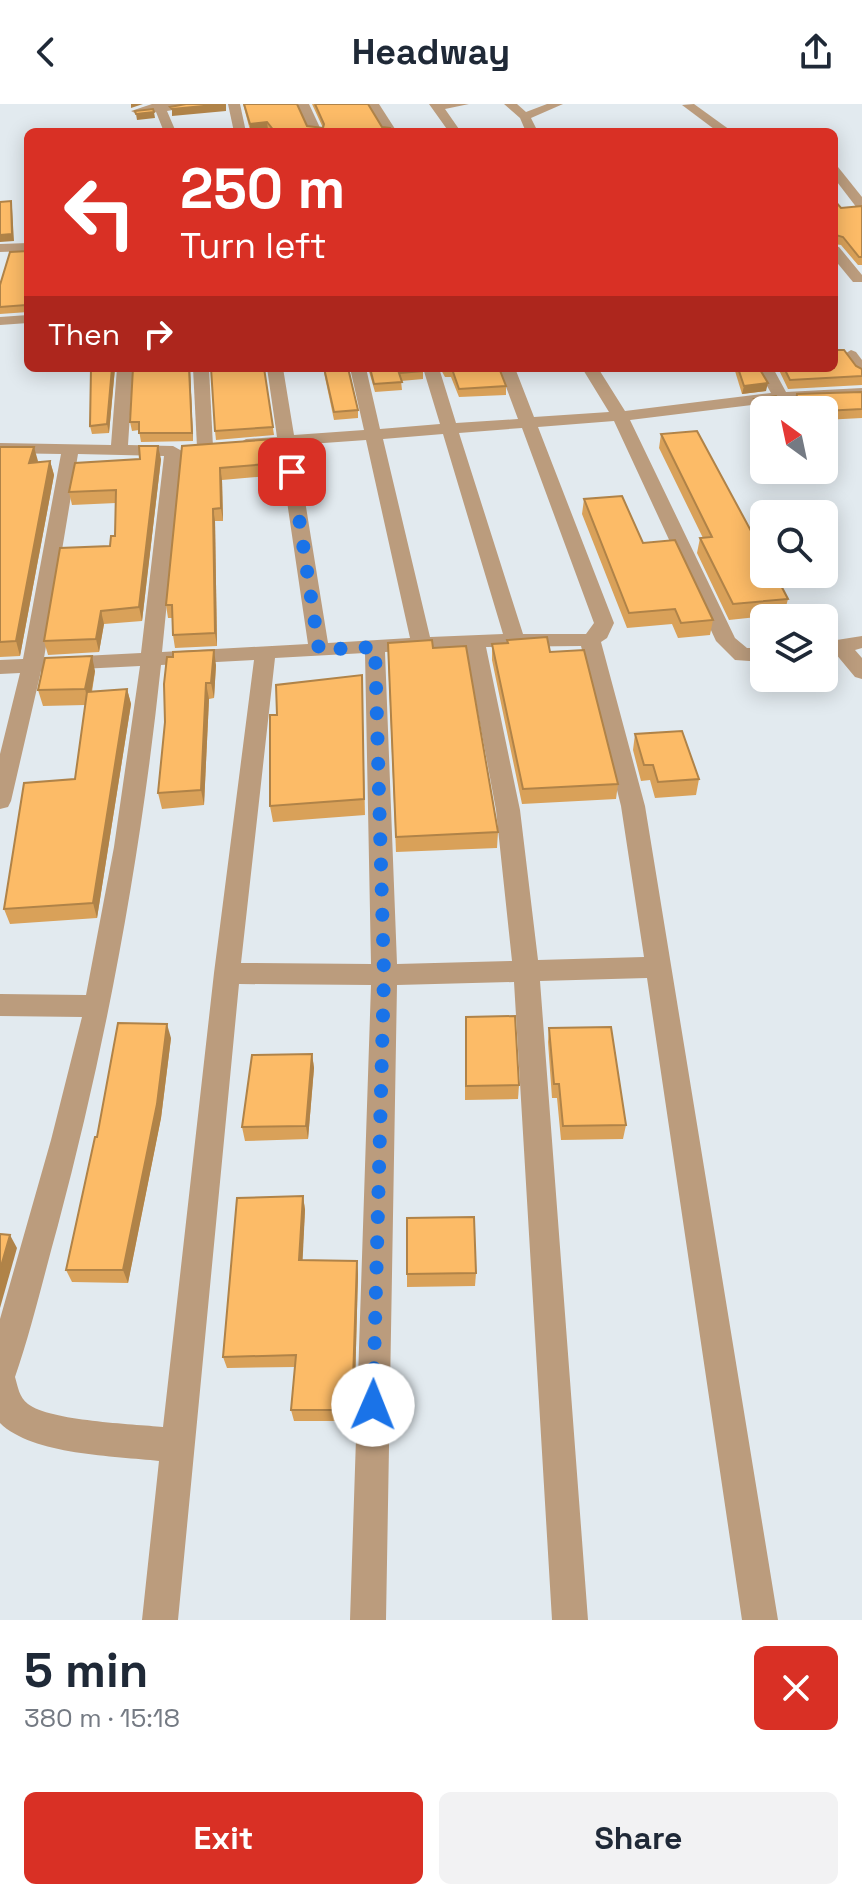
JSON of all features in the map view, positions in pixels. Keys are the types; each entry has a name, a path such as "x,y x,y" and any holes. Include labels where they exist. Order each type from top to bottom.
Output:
{"street":[{"path":"137,111 158,106 202,104"},
{"path":"234,104 239,128"},
{"path":"303,104 314,128"},
{"path":"373,104 388,128"},
{"path":"436,105 463,104"},
{"path":"510,104 525,116 530,128"},
{"path":"525,116 557,104"},
{"path":"691,104 721,128"},
{"path":"436,105 452,128"},
{"path":"158,106 168,128"},
{"path":"838,175 860,200"},
{"path":"838,200 860,200"},
{"path":"0,248 24,247"},
{"path":"838,254 860,279"},
{"path":"838,276 860,279"},
{"path":"0,321 24,319"},
{"path":"851,355 862,371"},
{"path":"119,451 125,372"},
{"path":"202,372 218,446"},
{"path":"276,372 319,650"},
{"path":"359,372 421,644"},
{"path":"432,372 515,640"},
{"path":"0,667 475,641 590,640 604,631 604,623 509,372"},
{"path":"593,372 619,414 726,641 742,655 750,655"},
{"path":"767,372 781,396"},
{"path":"838,396 862,393"},
{"path":"0,448 173,451 660,413 750,400"},
{"path":"0,801 32,665 70,451"},
{"path":"0,1374 57,1176 117,903 150,660 173,451"},
{"path":"590,640 633,806 760,1620"},
{"path":"475,641 508,810 526,969 570,1620"},
{"path":"842,645 862,672"},
{"path":"368,1620 384,975 375,647"},
{"path":"160,1620 227,973 265,654"},
{"path":"227,973 384,975 658,967"},
{"path":"0,1005 96,1006"},
{"path":"0,1380 4,1400 17,1417 45,1428 178,1446"}],"building":[{"path":"186,104 225,104 170,107"},
{"path":"244,104 297,104 307,126 323,128 272,128 267,122 250,124"},
{"path":"315,104 368,104 382,127 390,128 323,128"},
{"path":"153,109 154,112 136,114 135,111"},
{"path":"11,201 12,234 0,235 0,202"},
{"path":"838,205 841,208 862,206 862,257 838,236"},
{"path":"24,251 24,305 0,307 0,285 10,252"},
{"path":"838,350 844,350 862,369 862,376 790,380 786,372 838,372"},
{"path":"91,372 112,372 107,424 90,426"},
{"path":"133,372 189,372 192,433 139,433 139,422 130,422"},
{"path":"211,372 265,372 273,427 215,431"},
{"path":"325,372 349,372 358,410 334,412"},
{"path":"371,372 411,372 399,373 402,382 374,384"},
{"path":"453,372 501,372 506,386 459,389"},
{"path":"739,372 761,372 768,383 744,386"},
{"path":"862,392 862,409 838,410 838,396 797,394"},
{"path":"697,431 750,529 750,588 782,588 788,599 733,604 700,538 712,537 661,434"},
{"path":"275,439 279,463 220,468 221,508 213,509 215,633 173,635 172,605 166,605 182,446"},
{"path":"139,446 158,446 139,607 101,611 96,639 44,641 60,548 110,546 111,536 115,536 116,490 69,492 75,463 140,459"},
{"path":"0,447 34,447 29,463 50,461 16,641 0,642"},
{"path":"622,496 643,543 675,540 713,620 681,623 675,609 629,613 584,499"},
{"path":"547,637 550,652 584,650 618,784 523,789 492,644"},
{"path":"432,640 433,648 466,646 498,832 396,837 388,643"},
{"path":"214,650 211,683 206,683 201,790 158,793 167,657 173,657 173,652"},
{"path":"92,656 85,689 38,690 45,658"},
{"path":"362,675 364,799 270,806 270,715 277,715 276,685"},
{"path":"127,689 93,903 4,909 24,783 75,779 87,692"},
{"path":"682,731 699,779 658,782 653,765 644,765 635,734"},
{"path":"515,1016 519,1085 466,1086 466,1017"},
{"path":"118,1023 167,1024 157,1104 123,1270 66,1270 97,1137"},
{"path":"611,1027 626,1125 563,1126 559,1084 554,1084 549,1028"},
{"path":"312,1054 306,1126 242,1127 252,1055"},
{"path":"303,1196 299,1260 357,1261 352,1410 291,1410 296,1355 223,1357 237,1198"},
{"path":"474,1217 476,1273 407,1274 407,1218"},
{"path":"0,1234 10,1235 0,1270"}],"route":[{"path":"292,472 319,650 375,647 384,975 373,1405"}]}
